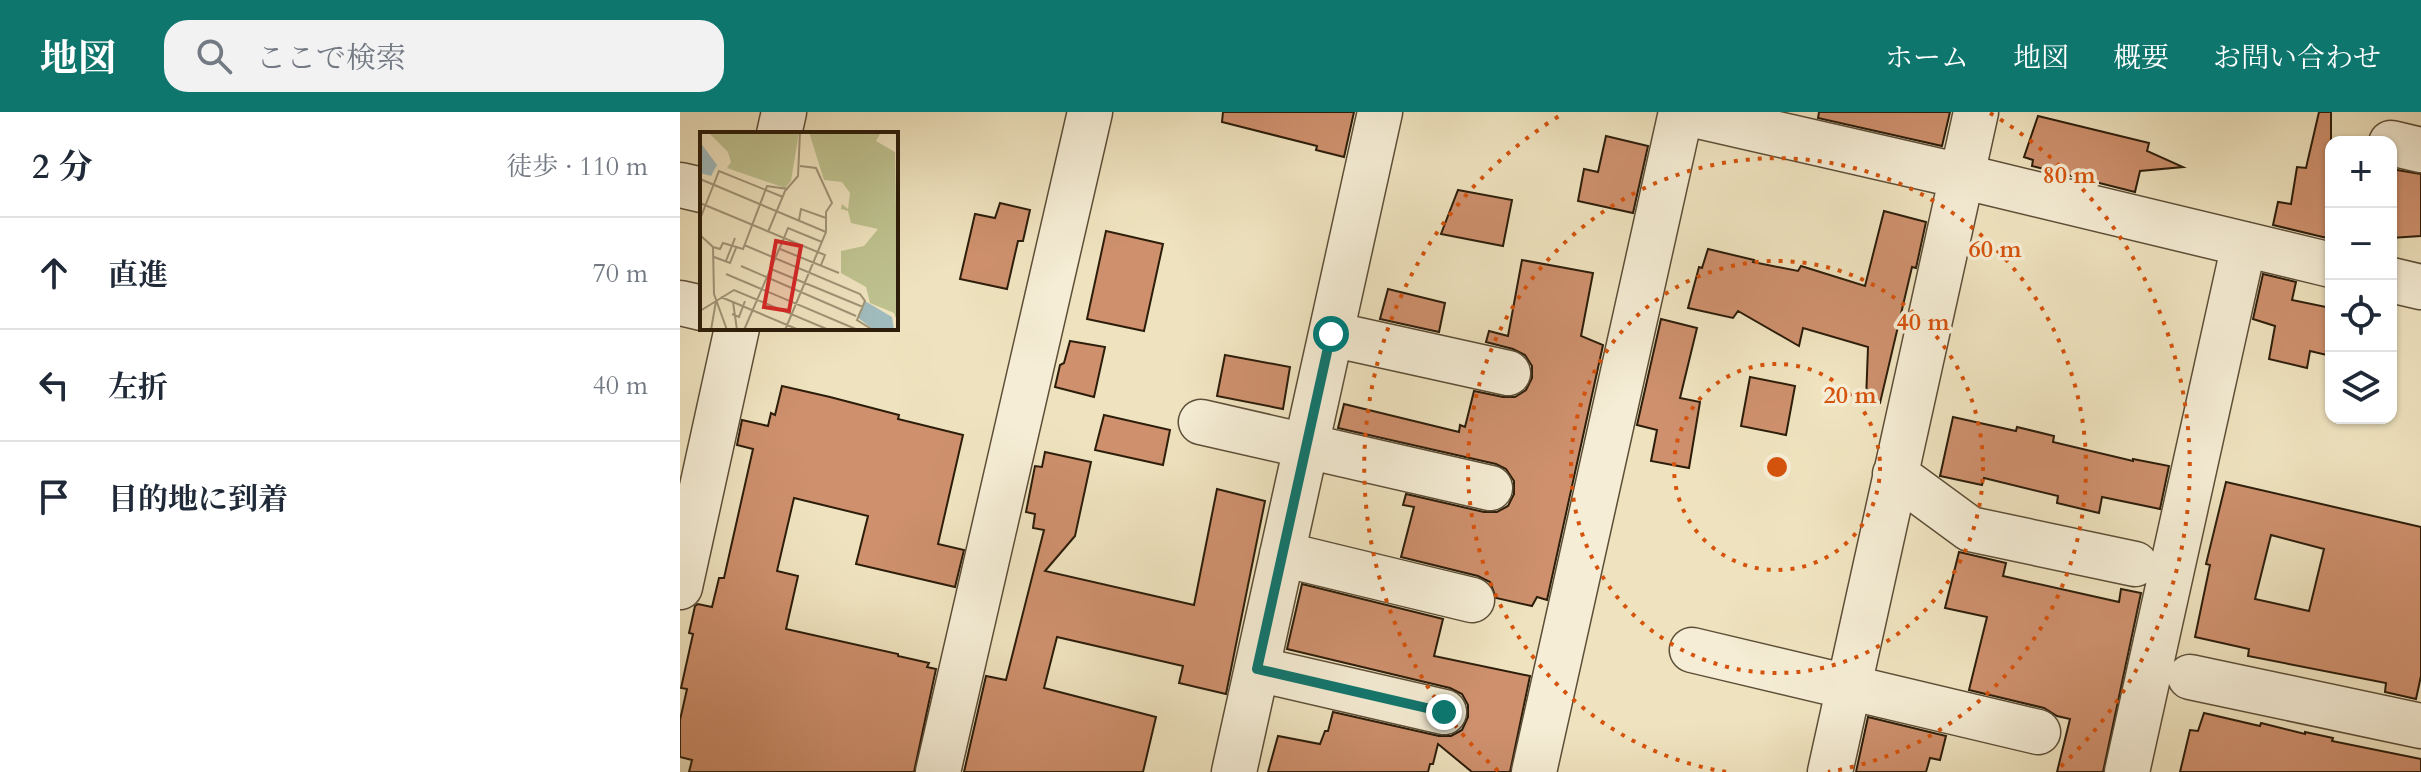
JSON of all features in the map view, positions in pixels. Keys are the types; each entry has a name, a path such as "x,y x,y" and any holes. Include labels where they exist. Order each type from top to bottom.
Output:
{"street":[{"path":"779,132 784,112"},
{"path":"938,772 1090,112"},
{"path":"1234,772 1380,112"},
{"path":"1534,772 1681,112 2325,264"},
{"path":"1830,772 1976,112"},
{"path":"2397,144 2421,150"},
{"path":"680,185 700,190"},
{"path":"2127,772 2244,244"},
{"path":"2397,281 2421,287"},
{"path":"680,303 700,308"},
{"path":"680,587 737,330"},
{"path":"1331,334 1508,373"},
{"path":"1201,422 1490,488"},
{"path":"1895,474 1970,529 2106,570"},
{"path":"1282,554 1472,600"},
{"path":"1692,650 2038,732"},
{"path":"1257,669 1444,712"},
{"path":"2190,677 2421,726"}],"building":[{"path":"1223,112 1354,112 1344,157 1316,150 1317,146 1222,122"},
{"path":"1819,112 1950,112 1942,146 1818,118"},
{"path":"2319,112 2331,112 2331,136 2325,136 2325,238 2273,225 2278,202 2291,204 2297,167 2306,168"},
{"path":"2038,116 2149,143 2147,151 2183,167 2140,171 2135,192 2032,166 2033,160 2024,157"},
{"path":"1606,136 1648,146 1633,213 1578,201 1584,169 1598,172"},
{"path":"2397,170 2421,174 2421,236 2397,238"},
{"path":"1458,190 1512,200 1503,246 1441,234"},
{"path":"1000,203 1030,210 1023,241 1018,241 1007,289 960,279 975,214 995,218"},
{"path":"1884,211 1926,222 1916,268 1912,267 1880,403 1866,401 1868,347 1803,328 1799,346 1738,311 1733,318 1688,308 1699,267 1702,268 1708,249 1798,271 1801,266 1865,286"},
{"path":"1106,231 1163,244 1144,331 1087,319"},
{"path":"1522,260 1593,273 1581,336 1603,345 1547,600 1537,597 1532,606 1496,598 1490,582 1478,576 1401,557 1414,507 1403,505 1406,494 1484,512 1497,512 1508,506 1514,494 1514,481 1506,469 1496,464 1338,428 1344,404 1459,432 1460,425 1465,427 1474,391 1515,397 1526,390 1532,378 1532,366 1525,355 1486,342 1489,331 1508,336"},
{"path":"2263,274 2296,282 2292,300 2325,307 2325,355 2310,351 2307,368 2269,359 2275,326 2253,319"},
{"path":"1388,289 1445,303 1439,332 1380,319"},
{"path":"1661,319 1697,328 1680,398 1700,402 1689,468 1651,461 1657,430 1637,425"},
{"path":"1070,341 1105,347 1094,397 1055,387"},
{"path":"1225,355 1290,367 1283,409 1217,396"},
{"path":"1750,377 1795,386 1786,435 1741,426"},
{"path":"782,386 899,415 898,419 963,435 938,544 964,550 955,587 856,564 868,516 794,498 777,571 798,576 786,629 898,654 929,663 927,667 936,669 914,772 689,772 692,760 680,757 680,720 687,689 681,688 693,634 689,633 695,606 712,607 719,578 724,578 753,449 737,445 742,420 768,426 771,413 775,415"},
{"path":"1104,415 1170,430 1163,465 1095,450"},
{"path":"1953,417 2016,431 2017,427 2054,436 2053,442 2169,466 2160,509 2102,497 2099,513 2057,503 2058,496 1984,478 1982,485 1940,476"},
{"path":"1045,452 1091,462 1075,536 1045,571 1194,605 1217,489 1265,501 1226,694 1179,683 1183,666 1057,637 1044,688 1156,717 1143,772 964,772 986,676 1006,680 1044,530 1033,528 1035,514 1026,512 1035,466 1042,467"},
{"path":"2226,482 2421,527 2421,676 2416,699 2385,692 2386,683 2248,656 2249,649 2195,637 2210,565 2206,564","holes":["2271,535 2324,549 2309,611 2255,599"]},
{"path":"1959,552 2006,563 2003,576 2119,602 2121,589 2141,593 2103,772 2057,772 2070,719 2044,708 1969,690 1987,617 1945,608"},
{"path":"1302,584 1443,619 1434,656 1530,676 1510,772 1472,772 1438,744 1428,772 1268,772 1278,736 1320,744 1325,731 1328,731 1333,712 1439,736 1451,736 1462,730 1468,717 1468,705 1462,694 1450,688 1287,649"},
{"path":"2204,713 2421,759 2421,772 2180,772 2190,730 2198,731"},
{"path":"1868,717 1946,736 1940,760 1930,758 1926,772 1856,772"}],"route":[{"path":"1331,334 1257,669 1444,712"}]}
